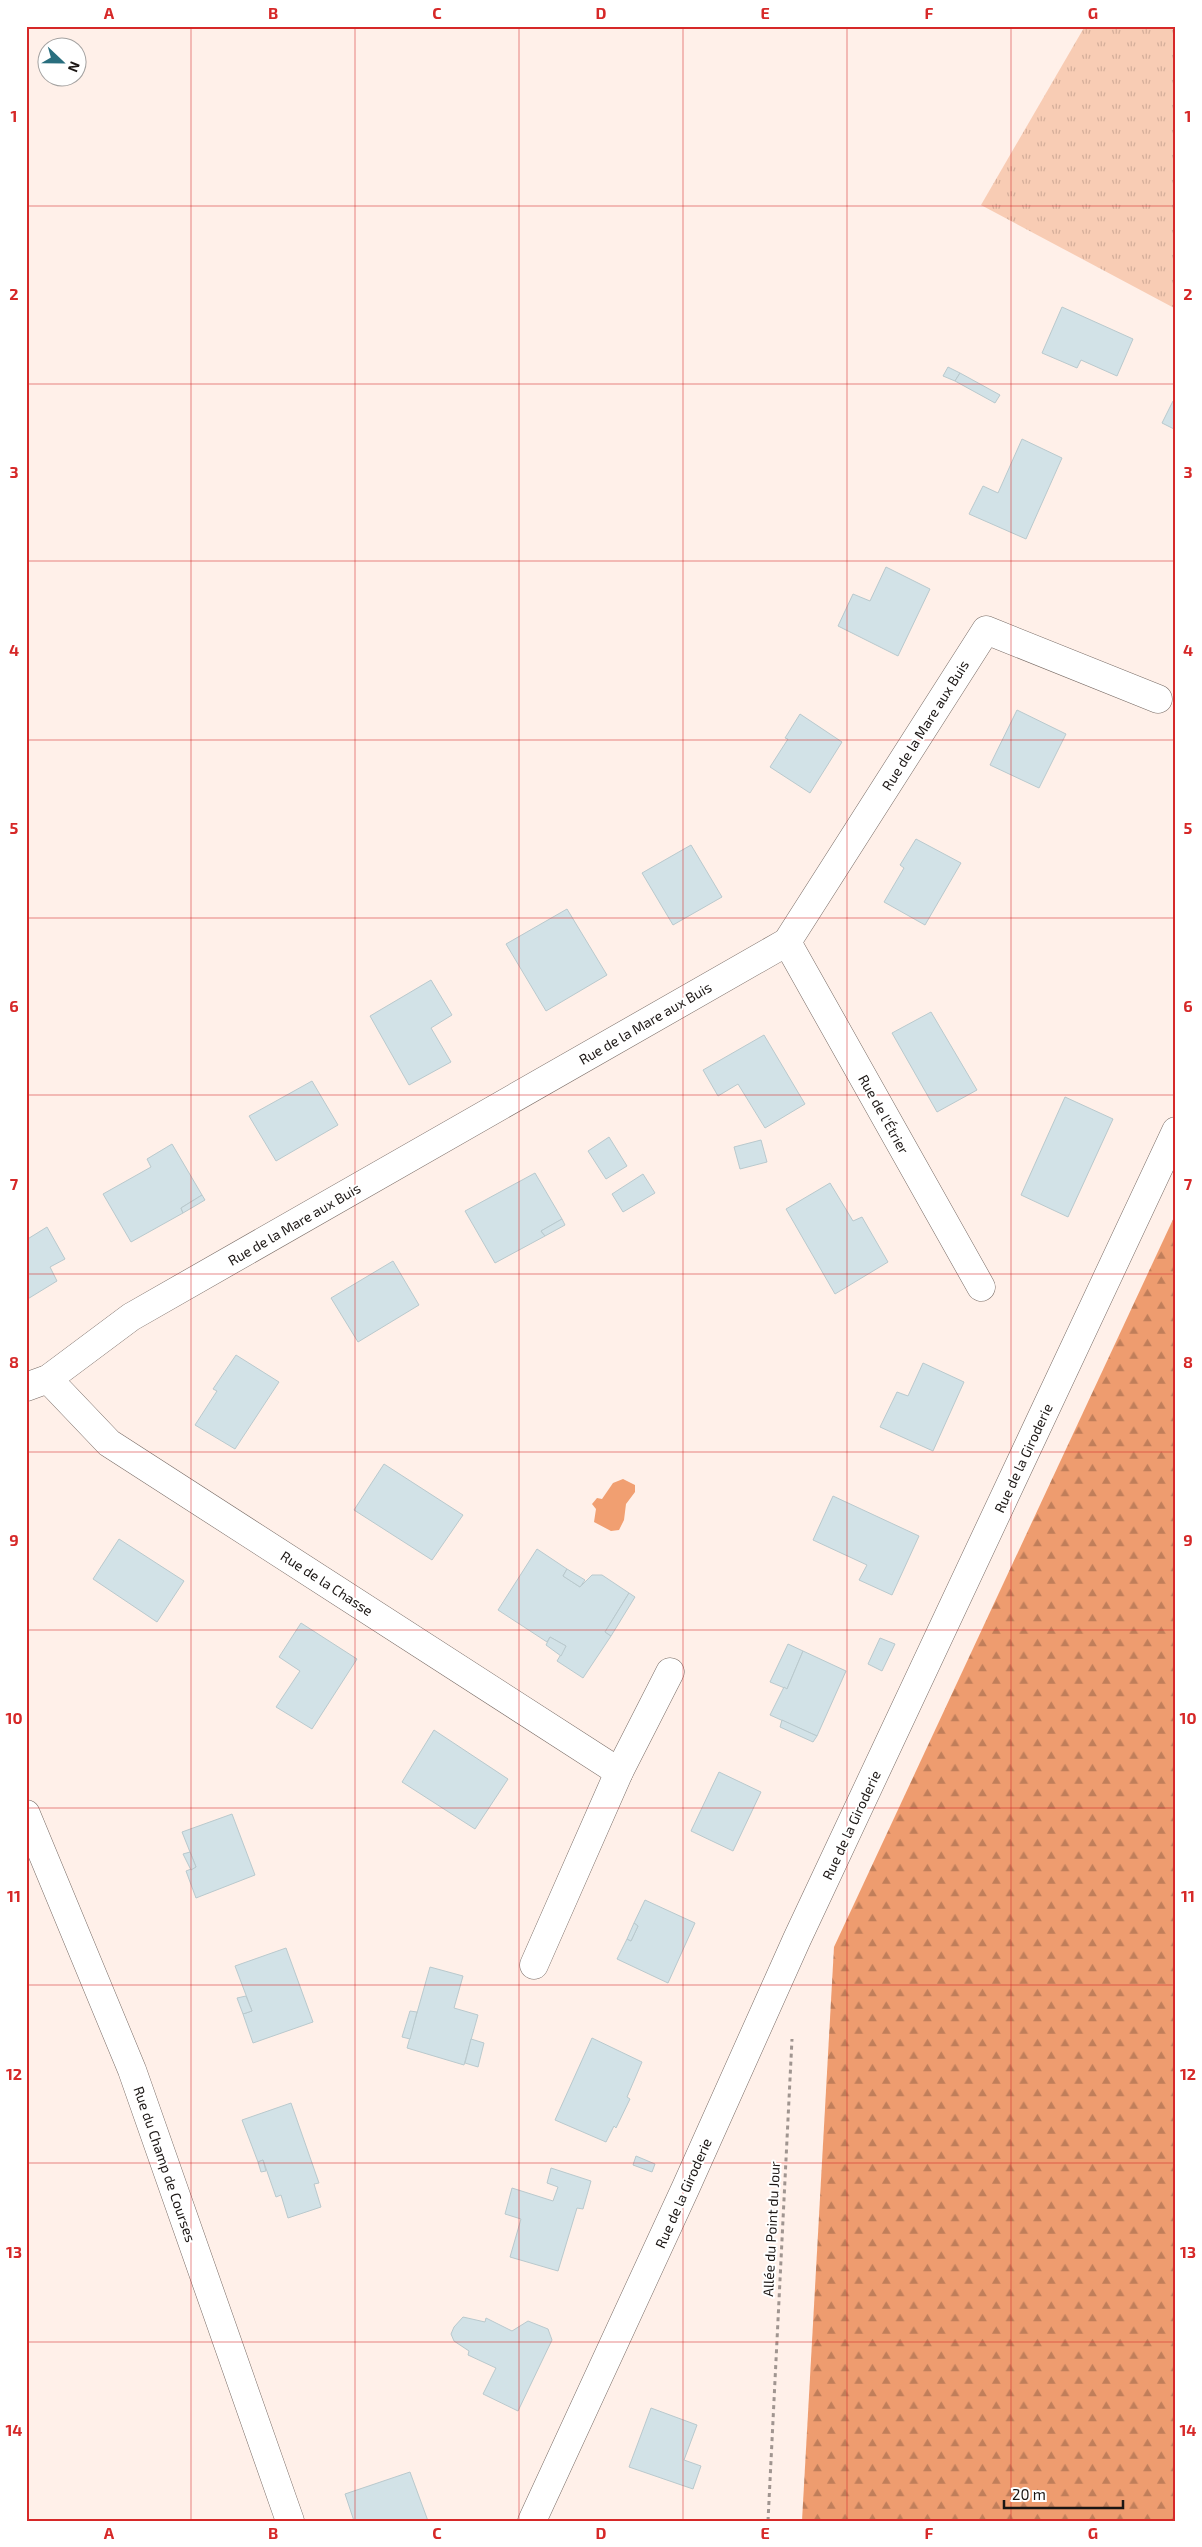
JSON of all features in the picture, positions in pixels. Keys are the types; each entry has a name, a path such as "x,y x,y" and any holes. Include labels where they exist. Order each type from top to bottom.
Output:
{"street":[{"name":"Rue de la Mare aux Buis","path":"37,1383 131,1317 787,942 986,630 1158,699"},
{"name":"Rue de l'Étrier","path":"787,942 981,1287"},
{"name":"Rue de la Giroderie","path":"532,2521 686,2187 797,1939 1169,1166 1176,1131"},
{"name":"Rue de la Chasse","path":"37,1383 109,1443 619,1772"},
{"path":"534,1965 619,1772 670,1672"},
{"name":"Rue du Champ de Courses","path":"26,1814 132,2070 290,2521"}],"path":[{"name":"Allée du Point du Jour","path":"768,2521 792,2038"}],"green space":[{"path":"1085,26 1176,26 1176,309 981,205"},
{"path":"1176,1213 1176,2521 802,2521 834,1947"}],"shaded area":[{"path":"623,1479 635,1485 635,1492 626,1504 624,1520 619,1530 611,1531 594,1522 596,1509 592,1504 597,1498 602,1499 613,1483"}],"building":[{"path":"1062,307 1133,339 1117,376 1081,360 1077,368 1042,353"},
{"path":"948,367 960,373 955,381 943,376"},
{"path":"960,373 1000,395 995,403 955,381"},
{"path":"1173,401 1176,403 1176,430 1162,423"},
{"path":"1022,439 1062,458 1026,539 969,514 983,486 998,493"},
{"path":"886,567 930,589 898,656 838,626 853,594 870,601"},
{"path":"1017,710 1066,734 1039,788 990,765"},
{"path":"800,714 842,742 810,793 770,767 788,739 785,738"},
{"path":"916,839 961,863 925,925 884,902 904,868 900,865"},
{"path":"691,845 722,897 673,925 642,873"},
{"path":"567,909 607,975 546,1011 506,944"},
{"path":"431,980 452,1015 431,1028 451,1062 409,1085 370,1016"},
{"path":"931,1012 977,1090 937,1112 892,1033"},
{"path":"764,1035 805,1104 765,1128 738,1084 718,1096 703,1070"},
{"path":"312,1081 338,1125 276,1161 249,1116"},
{"path":"1065,1097 1113,1119 1068,1217 1021,1195"},
{"path":"609,1137 627,1166 606,1179 588,1151"},
{"path":"761,1140 767,1162 740,1169 734,1147"},
{"path":"172,1144 202,1195 181,1208 183,1213 131,1242 103,1194 151,1167 147,1159"},
{"path":"535,1173 562,1219 541,1231 545,1236 495,1263 465,1211"},
{"path":"643,1174 655,1193 623,1212 612,1194"},
{"path":"830,1183 853,1221 862,1217 888,1262 835,1294 786,1209"},
{"path":"202,1195 205,1200 183,1213 181,1208"},
{"path":"562,1219 565,1225 545,1236 541,1231"},
{"path":"47,1227 65,1259 50,1267 57,1281 26,1300 26,1240"},
{"path":"393,1261 419,1305 358,1342 331,1298"},
{"path":"236,1355 279,1382 235,1449 195,1425 217,1391 213,1389"},
{"path":"923,1363 964,1382 933,1451 880,1427 897,1392 908,1396"},
{"path":"384,1464 463,1515 432,1560 354,1510"},
{"path":"833,1496 919,1536 892,1595 859,1580 867,1565 813,1540"},
{"path":"119,1539 184,1581 157,1622 93,1579"},
{"path":"537,1549 567,1569 563,1576 580,1587 592,1575 602,1575 629,1593 605,1632 611,1636 583,1678 557,1661 566,1646 550,1637 547,1642 498,1610"},
{"path":"567,1569 585,1580 580,1587 563,1576"},
{"path":"629,1593 635,1597 611,1636 605,1632"},
{"path":"301,1623 357,1659 312,1729 276,1707 300,1671 279,1657"},
{"path":"550,1637 566,1646 561,1656 546,1645"},
{"path":"880,1638 895,1644 882,1671 868,1664"},
{"path":"788,1644 803,1651 787,1689 770,1682"},
{"path":"803,1651 846,1671 817,1736 770,1715 784,1687 787,1689"},
{"path":"782,1720 817,1736 813,1742 780,1727"},
{"path":"434,1730 508,1779 475,1829 402,1782"},
{"path":"719,1772 761,1792 733,1851 691,1831"},
{"path":"232,1814 255,1875 196,1898 186,1871 196,1867 182,1832"},
{"path":"190,1852 196,1867 191,1870 183,1854"},
{"path":"645,1900 695,1923 668,1983 617,1959 627,1939 631,1941 638,1926 634,1923"},
{"path":"634,1923 638,1926 631,1941 627,1939"},
{"path":"286,1948 313,2022 253,2043 243,2014 252,2011 235,1966"},
{"path":"430,1967 463,1976 454,2008 478,2015 464,2065 407,2048"},
{"path":"246,1996 252,2011 243,2014 237,1998"},
{"path":"410,2011 417,2012 410,2039 402,2037"},
{"path":"592,2038 642,2062 627,2097 630,2099 616,2128 614,2126 606,2142 555,2120"},
{"path":"471,2039 484,2043 478,2067 465,2063"},
{"path":"291,2103 319,2183 314,2184 321,2207 288,2218 281,2195 276,2197 263,2160 258,2162 242,2120"},
{"path":"636,2156 655,2164 652,2172 633,2165"},
{"path":"263,2160 266,2171 261,2172 258,2162"},
{"path":"551,2168 591,2181 583,2209 577,2208 558,2271 510,2257 521,2219 505,2214 512,2188 553,2201 558,2187 547,2183"},
{"path":"463,2317 485,2322 486,2318 512,2331 528,2321 548,2329 552,2340 518,2411 483,2394 496,2368 468,2355 469,2351 454,2341 451,2334 454,2327"},
{"path":"651,2408 697,2425 684,2460 701,2466 693,2489 629,2467"},
{"path":"410,2472 428,2521 354,2521 345,2494"}]}
